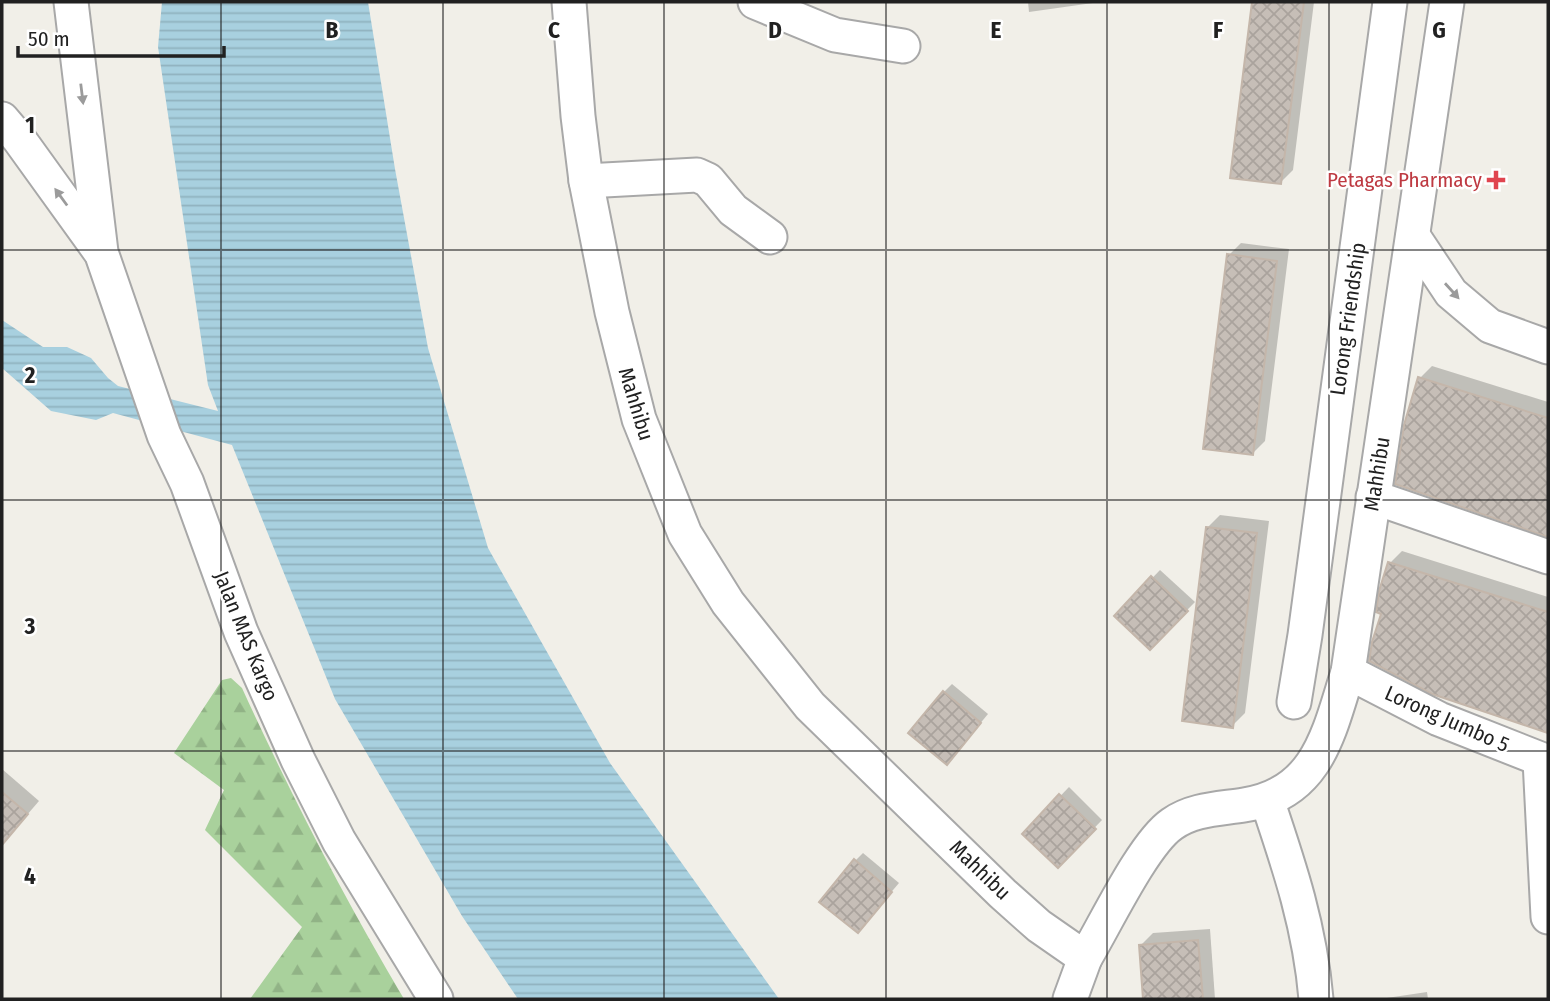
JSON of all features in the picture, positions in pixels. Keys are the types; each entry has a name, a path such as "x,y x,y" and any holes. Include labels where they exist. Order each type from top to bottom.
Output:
{"street":[{"name":"Jalan MAS Kargo","path":"71,2 101,252 164,435 187,484 241,632 298,760 339,841 436,999"},
{"name":"Mahhibu","path":"569,2 586,181 612,312 639,419 685,534 750,632 819,715 1003,894 1039,926 1085,958 1157,837 1186,816 1208,809 1267,800 1299,780 1322,750 1350,659 1413,236 1443,10"},
{"path":"755,2 835,35 903,46"},
{"name":"Lorong Friendship","path":"1294,702 1390,2"},
{"name":"Jalan MAS Kargo","path":"2,119 101,252"},
{"path":"586,181 697,175 708,180 733,210 770,237"},
{"path":"1413,236 1451,293 1490,326 1548,347"},
{"path":"1373,497 1548,557"},
{"path":"1305,635 1350,659"},
{"name":"Lorong Jumbo 5","path":"1350,659 1439,719 1544,761"},
{"path":"1544,761 1548,917"},
{"path":"1267,800 1291,868 1308,936 1316,999"},
{"path":"1070,999 1085,958"}],"green space":[{"path":"231,678 242,688 319,846 404,999 250,999 302,927 205,830 224,790 174,753 222,680"}],"water":[{"path":"162,2 368,2 428,348 488,548 610,763 779,999 518,999 462,916 335,699 232,445 113,413 96,420 51,411 2,368 2,320 43,347 67,347 91,358 118,386 218,411 208,385 158,47"}],"building":[{"path":"1252,2 1304,2 1281,184 1230,178"},
{"path":"1227,254 1277,261 1253,455 1203,449"},
{"path":"1418,377 1548,418 1548,537 1395,484 1404,425"},
{"path":"1206,527 1257,533 1233,728 1182,721"},
{"path":"1388,562 1548,612 1548,733 1432,694 1369,661 1381,614 1376,612 1379,591"},
{"path":"1151,576 1188,611 1150,650 1114,616"},
{"path":"943,691 981,723 947,765 908,733"},
{"path":"2,792 28,814 2,845"},
{"path":"1059,794 1096,829 1058,868 1022,834"},
{"path":"854,859 892,892 858,933 819,902"},
{"path":"1198,940 1203,999 1143,999 1139,945"}],"place":[{"name":"Petagas Pharmacy","path":"1496,180"}]}
